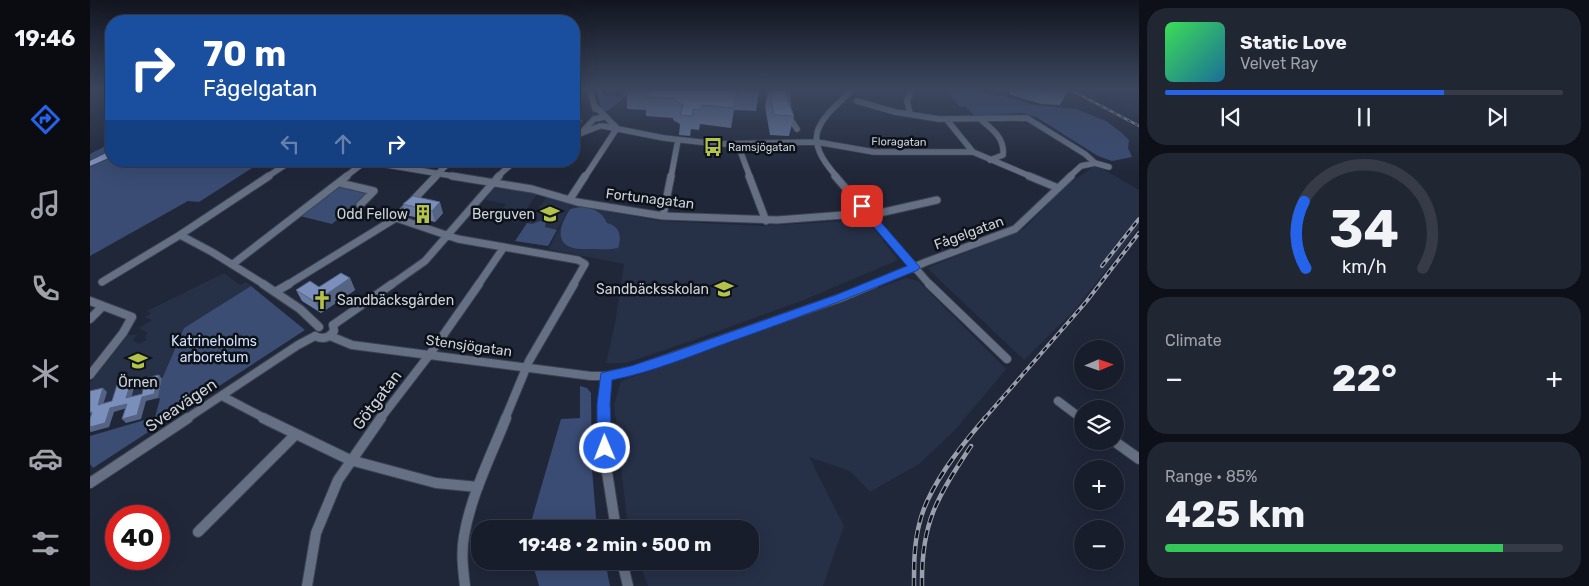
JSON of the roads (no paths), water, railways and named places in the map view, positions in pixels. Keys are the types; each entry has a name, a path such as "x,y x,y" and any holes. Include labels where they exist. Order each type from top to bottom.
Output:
{"main road":[{"path":"90,164 105,157"}],"street":[{"path":"789,117 797,129"},
{"path":"825,117 818,125 816,132 818,154 823,162 914,267 1007,359"},
{"path":"927,117 947,120 1026,118 1086,154 1095,163 1109,166"},
{"path":"581,133 594,120 604,118"},
{"name":"Floragatan","path":"604,118 617,128"},
{"path":"980,118 1000,137 1004,147 1003,155 990,160"},
{"name":"Floragatan","path":"594,120 602,126 678,140 738,145 817,142 874,152 973,152"},
{"path":"947,120 973,152 1058,188"},
{"path":"581,133 610,122"},
{"path":"570,199 617,128"},
{"path":"663,216 678,140"},
{"path":"738,145 766,221"},
{"name":"Fågelgatan","path":"606,376 631,371 676,357 840,298 914,267 1015,229 1081,166 1095,163"},
{"path":"102,282 180,235 282,167"},
{"path":"233,264 340,183 358,167"},
{"name":"Fortunagatan","path":"399,167 541,191 577,202 663,216 766,221 868,214 937,200"},
{"path":"275,292 396,218 444,167"},
{"path":"333,325 334,331 330,336 321,339 315,336 314,332 319,327 327,324 333,325 425,261 492,182 508,167"},
{"path":"340,183 374,191 360,205"},
{"path":"396,218 448,236 578,260 585,264 526,368 478,487 464,535 462,559 465,586"},
{"path":"180,235 233,264 310,317 319,327"},
{"name":"Götgatan","path":"307,586 316,533 326,504 350,460 430,354 504,247"},
{"path":"90,301 132,317 123,333 90,375"},
{"path":"90,319 103,306"},
{"name":"Sveavägen","path":"90,483 315,336"},
{"name":"Stensjögatan","path":"330,336 352,345 591,376 606,376"},
{"path":"606,376 604,404 605,448 615,520"},
{"path":"222,396 295,435 350,460 436,483 478,487"},
{"path":"1058,401 1074,413"},
{"path":"198,532 295,435"},
{"path":"1124,449 1139,460"},
{"path":"624,570 628,586"}],"railway":[{"path":"1123,117 1139,126"},
{"path":"1102,266 1139,219"},
{"path":"984,419 1086,302 1139,233"},
{"path":"914,586 916,540 923,511 946,468 985,418"},
{"path":"922,586 924,544 933,512 940,496 971,446"}],"place":[{"name":"Ramsjögatan","path":"713,147"},
{"name":"Odd Fellow","path":"423,214"},
{"name":"Berguven","path":"550,214"},
{"name":"Sandbäcksskolan","path":"724,289"},
{"name":"Sandbäcksgården","path":"322,300"},
{"name":"Örnen","path":"138,361"}],"park label":[{"name":"Katrineholms arboretum","path":"214,350"}]}
